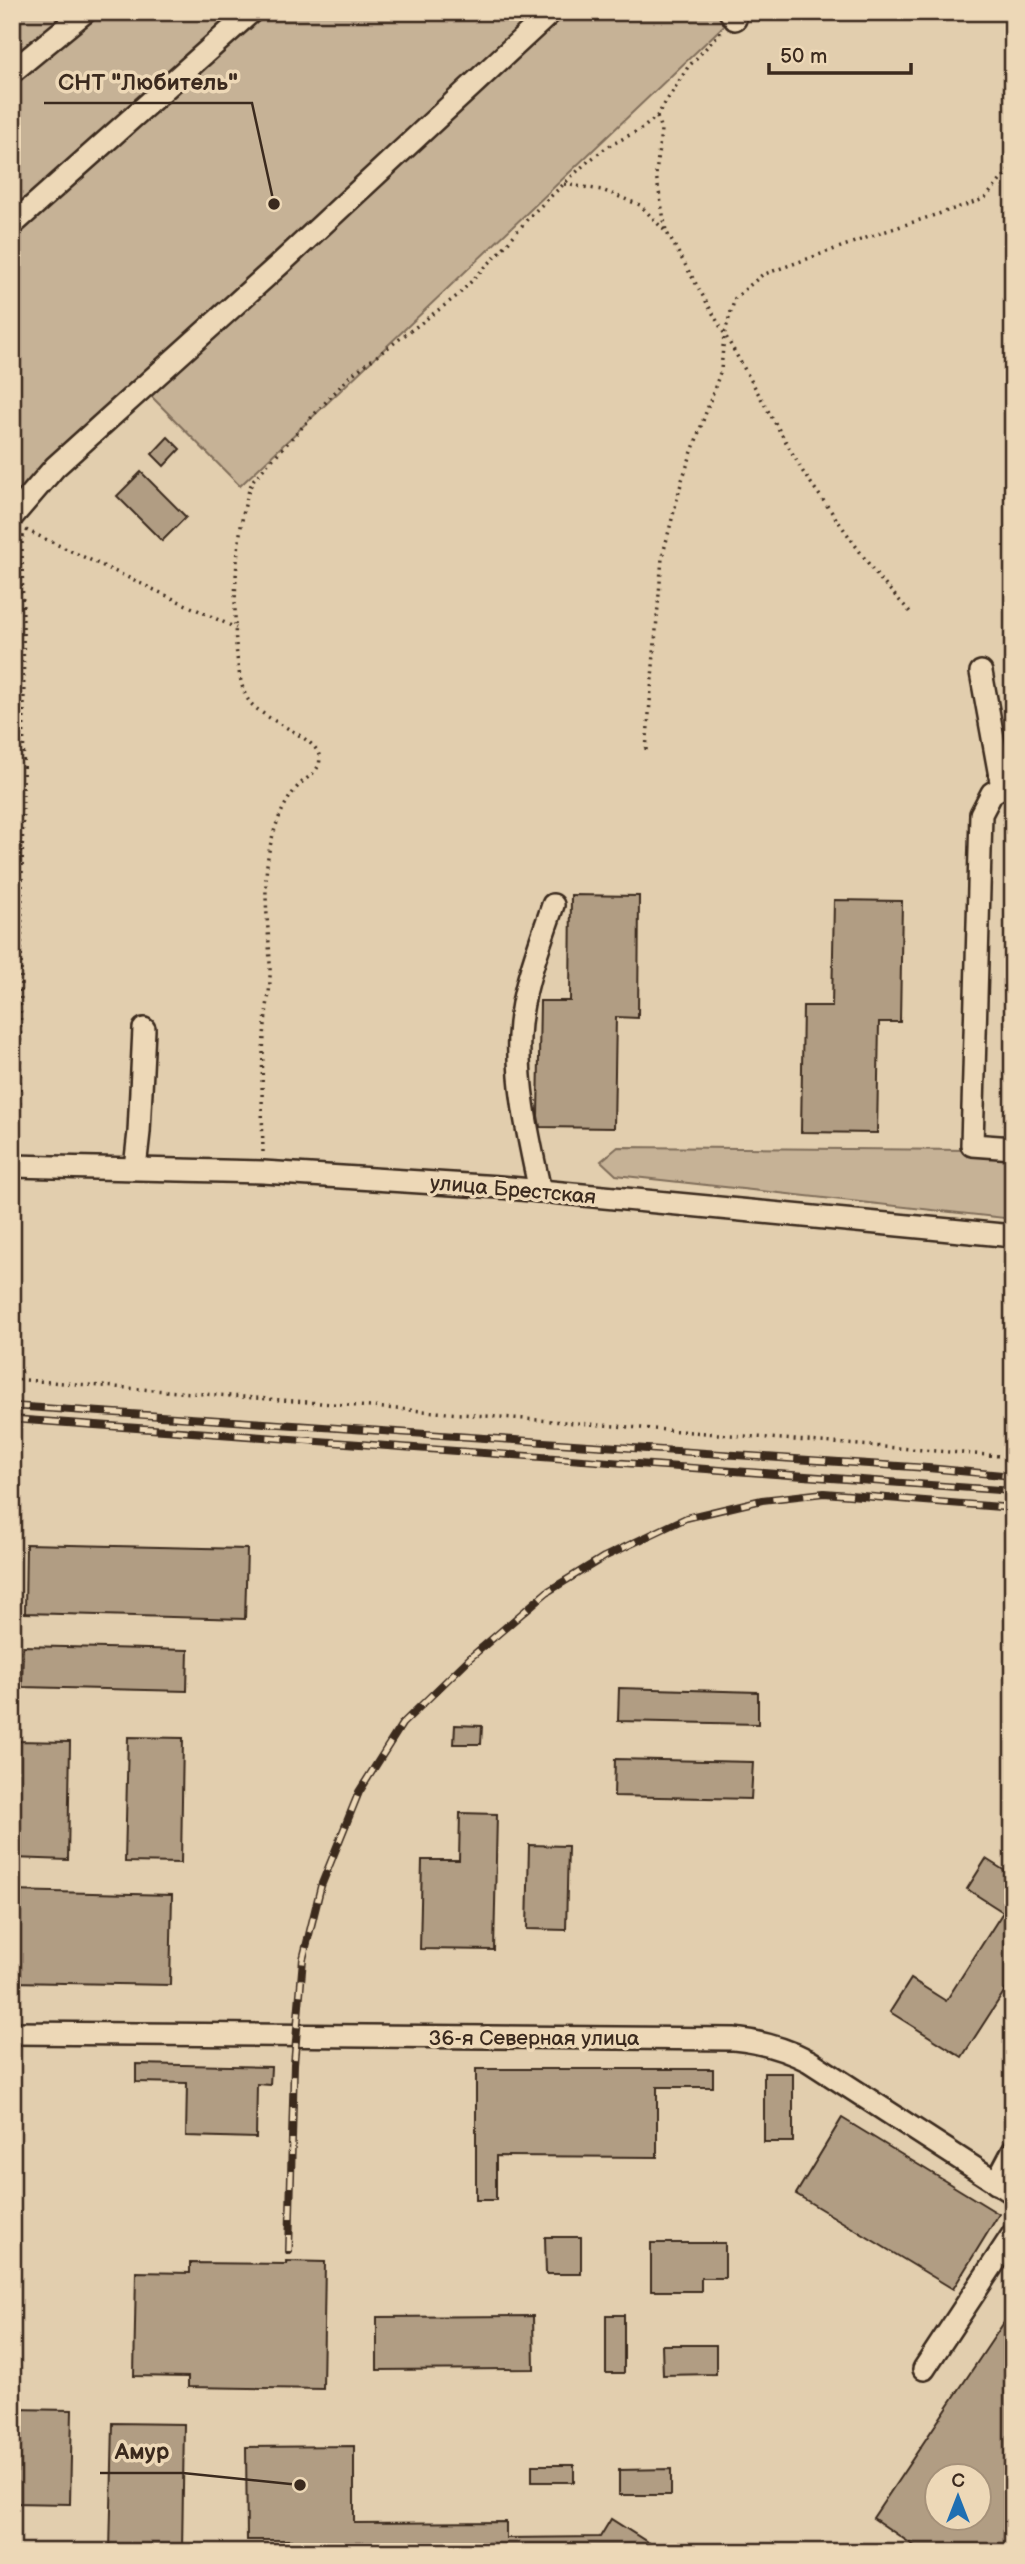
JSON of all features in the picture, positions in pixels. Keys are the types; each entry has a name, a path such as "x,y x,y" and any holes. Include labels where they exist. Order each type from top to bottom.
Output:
{"street":[{"path":"12,225 251,12"},
{"path":"18,527 55,467 281,263 551,12"},
{"path":"12,72 74,16"},
{"path":"981,672 1007,784 992,793 981,814 972,1145 1013,1148"},
{"path":"540,1191 520,1093 519,1034 527,985 553,905"},
{"path":"135,1168 144,1029"},
{"name":"улица Брестская","path":"15,1166 263,1172 540,1191 1013,1236"},
{"name":"36-я Северная улица","path":"12,2033 707,2039 762,2042 786,2049 809,2061 1004,2188"},
{"path":"1004,2188 1013,2151"},
{"path":"924,2369 1013,2234"}],"path":[{"path":"263,1172 265,1025 270,979 265,893 269,852 278,818 299,786 317,770 320,757 314,747 264,717 247,700 238,676 237,556 247,490 254,479 350,376 457,296 500,252 530,216 607,147 643,128 657,116 688,67 732,16"},
{"path":"657,116 661,130 656,175 666,231"},
{"path":"646,750 662,558 682,480 721,370 724,335 735,298 762,275 984,199 1013,166"},
{"path":"564,184 602,190 640,205 666,231 803,472 878,577 912,614"},
{"path":"18,527 236,628"},
{"path":"15,1166 24,704 22,543 18,527"},
{"path":"12,1379 1013,1457"}],"shaded area":[{"path":"12,12 738,12 240,486 148,393 12,523"},
{"path":"618,1147 973,1150 1013,1155 1013,1219 616,1175 601,1161"}],"building":[{"path":"168,437 180,449 164,466 152,454"},
{"path":"141,472 186,517 162,541 117,496"},
{"path":"571,895 639,896 638,1018 616,1017 614,1128 540,1127 540,1001 570,1001"},
{"path":"834,900 902,901 900,1022 879,1022 877,1133 801,1132 803,1006 832,1006"},
{"path":"26,1544 247,1549 245,1619 25,1613"},
{"path":"23,1646 188,1650 187,1691 22,1687"},
{"path":"619,1688 758,1692 758,1724 618,1721"},
{"path":"455,1725 482,1726 481,1744 454,1744"},
{"path":"128,1737 183,1738 181,1863 125,1862"},
{"path":"16,1741 70,1742 68,1860 13,1858"},
{"path":"615,1759 753,1762 751,1799 614,1796"},
{"path":"460,1813 497,1814 494,1950 420,1949 422,1860 459,1860"},
{"path":"529,1845 568,1846 566,1930 527,1929"},
{"path":"986,1859 1013,1876 1013,1978 962,2057 890,2012 911,1979 946,2001 1003,1912 967,1889"},
{"path":"12,1891 172,1895 170,1985 12,1982"},
{"path":"136,2064 271,2067 270,2085 257,2084 256,2138 186,2136 187,2083 136,2082"},
{"path":"476,2069 713,2069 713,2087 657,2087 657,2157 496,2156 496,2200 476,2200"},
{"path":"764,2073 793,2073 793,2142 764,2142"},
{"path":"842,2118 999,2214 953,2289 796,2194"},
{"path":"545,2237 581,2237 581,2274 546,2274"},
{"path":"651,2243 725,2243 725,2278 701,2278 701,2291 651,2291"},
{"path":"286,2261 325,2262 323,2389 188,2387 188,2377 134,2376 136,2272 190,2273 190,2263 286,2264"},
{"path":"1013,2309 1013,2552 923,2552 873,2518"},
{"path":"606,2315 624,2315 624,2373 606,2373"},
{"path":"533,2316 534,2369 377,2370 377,2317"},
{"path":"662,2345 716,2345 716,2374 663,2375"},
{"path":"12,2409 72,2410 70,2504 12,2503"},
{"path":"113,2423 184,2424 182,2552 110,2552"},
{"path":"354,2446 354,2523 506,2522 506,2538 600,2537 611,2519 663,2552 292,2552 292,2540 247,2540 246,2447"},
{"path":"532,2465 574,2465 574,2482 532,2482"},
{"path":"671,2469 671,2495 619,2495 619,2470"}],"railway":[{"path":"12,1406 1013,1476"},
{"path":"12,1419 1013,1491"},
{"path":"289,2251 294,2064 303,1959 321,1886 359,1792 402,1724 471,1657 547,1592 604,1557 686,1518 762,1500 824,1493 1013,1508"}],"place":[{"name":"СНТ \"Любитель\"","path":"274,204"},
{"name":"Амур","path":"300,2485"}]}
